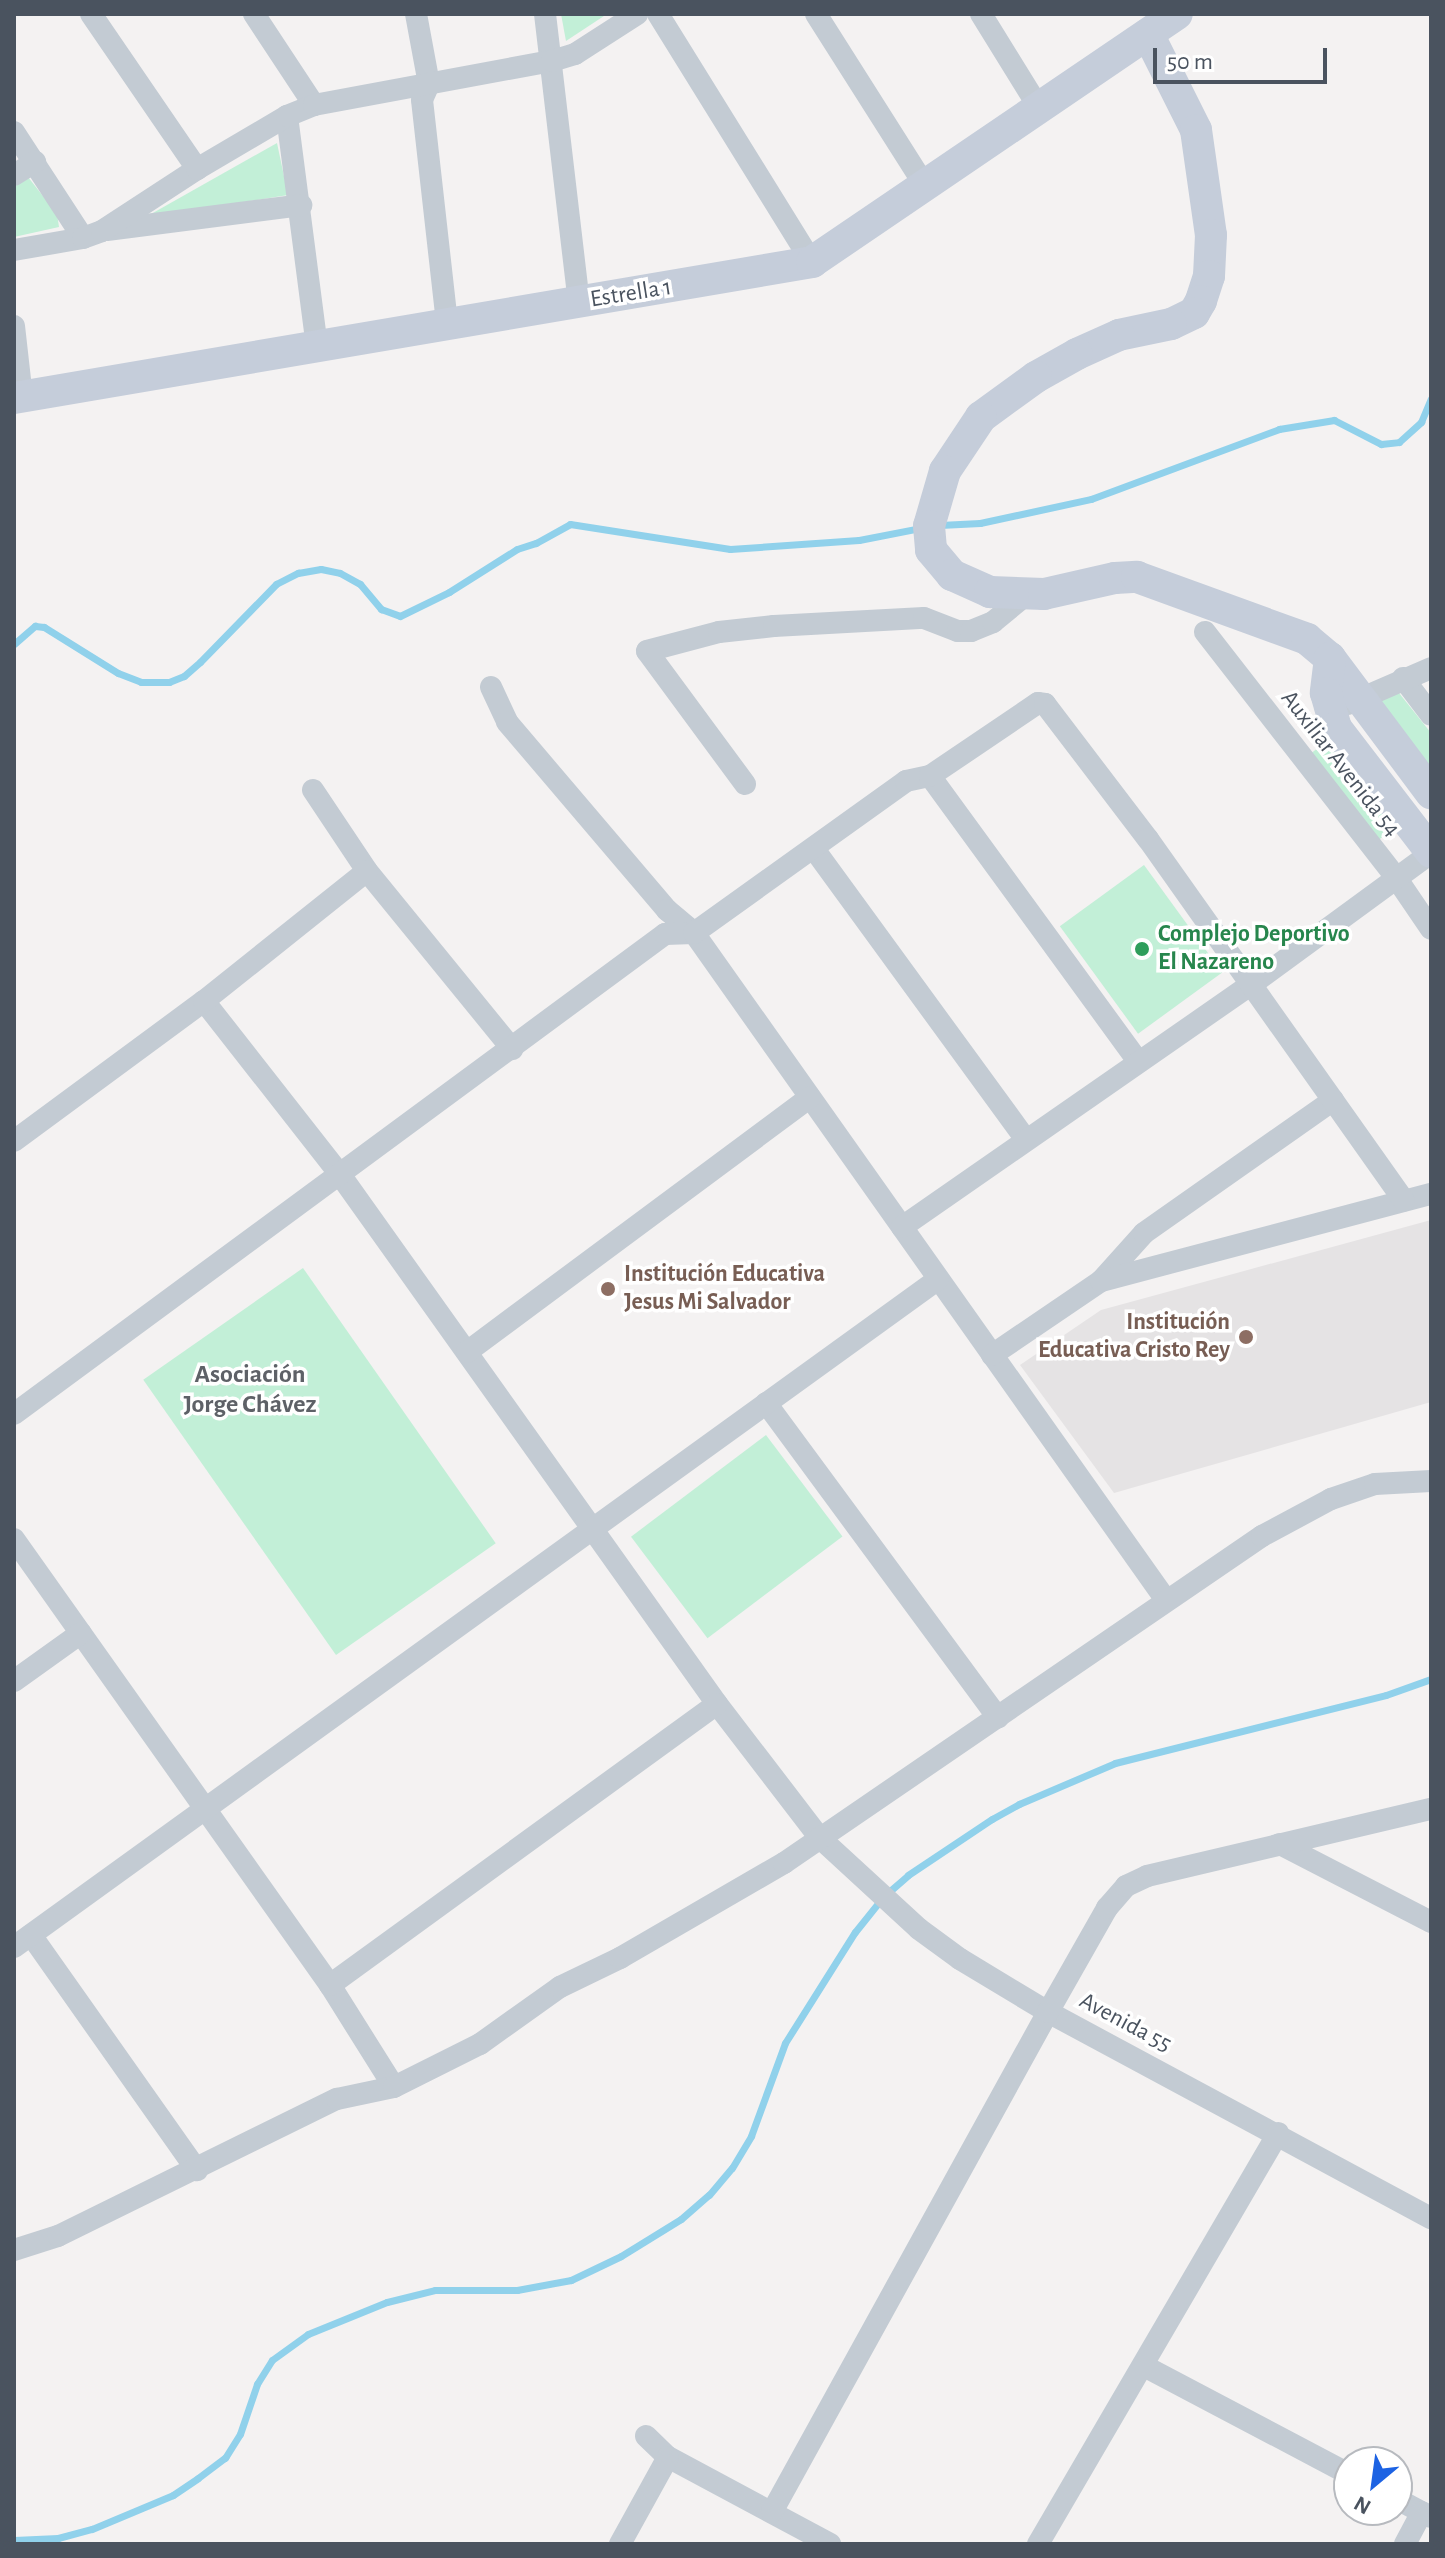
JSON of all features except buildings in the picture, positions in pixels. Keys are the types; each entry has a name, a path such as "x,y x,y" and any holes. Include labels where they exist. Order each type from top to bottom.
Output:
{"street":[{"path":"91,14 197,169"},
{"path":"254,14 314,105"},
{"path":"416,14 429,84 422,100 447,323"},
{"path":"545,14 579,303"},
{"path":"92,234 287,116 314,105 552,61 575,54 637,14"},
{"path":"658,14 812,262"},
{"path":"816,14 926,187"},
{"path":"981,14 1039,108"},
{"name":"Estrella 1","path":"18,397 812,262 1039,108 1142,24 1177,14"},
{"path":"1142,24 1196,130 1211,235 1209,276 1194,313 1171,324 1119,335 1036,377 981,417 954,453 941,483 929,526 931,550 952,575 968,585 990,592 1027,594 1137,577 1307,639 1330,658 1345,707 1431,793"},
{"path":"287,116 301,205 317,347"},
{"path":"14,132 92,234"},
{"path":"14,175 35,162"},
{"path":"14,250 92,234 301,205"},
{"path":"14,326 18,397"},
{"path":"745,784 647,651 719,632 774,626 924,618 958,631 971,631 993,622 1027,594"},
{"name":"Auxiliar Avenida 54","path":"1205,632 1397,879 1431,929"},
{"path":"902,1227 1252,984 1431,853 1336,728 1345,707 1403,678 1431,668"},
{"path":"1403,678 1431,715"},
{"path":"491,687 507,722 667,910 694,933 1166,1600"},
{"path":"14,1414 341,1176 665,934 694,933 906,781 930,776 1032,706 1045,704 1148,839 1404,1201"},
{"path":"930,776 1138,1061"},
{"path":"313,790 367,871 512,1049"},
{"path":"814,849 1026,1140"},
{"path":"14,1141 204,1001 367,871"},
{"name":"Avenida 55","path":"204,1001 341,1176 717,1704 820,1838 930,1938 1048,2012 1431,2218"},
{"path":"467,1352 810,1097"},
{"path":"992,1355 1101,1281 1144,1233 1333,1100"},
{"path":"1101,1281 1431,1194"},
{"path":"197,2170 22,1941 937,1280"},
{"path":"766,1403 998,1718"},
{"path":"14,2250 58,2236 337,2099 394,2087 480,2044 560,1987 620,1958 760,1878 1262,1536 1331,1499 1375,1484 1431,1481"},
{"path":"14,1539 330,1985 394,2087"},
{"path":"14,1681 81,1633"},
{"path":"330,1985 717,1704"},
{"path":"772,2512 1048,2012 1107,1908 1126,1886 1147,1876 1431,1809"},
{"path":"1280,1844 1431,1922"},
{"path":"1038,2544 1278,2133"},
{"path":"1144,2366 1333,2466"},
{"path":"646,2436 668,2457 830,2544"},
{"path":"620,2544 668,2457"},
{"path":"1405,2544 1427,2514"}],"shaded area":[{"name":"Institución Educativa Cristo Rey","path":"1431,1220 1431,1402 1114,1493 1020,1365 1101,1310"}],"green space":[{"path":"561,14 607,14 566,41"},
{"path":"277,143 288,195 144,218"},
{"path":"28,177 57,214 59,227 14,237 14,187"},
{"path":"1399,693 1431,733 1431,774 1380,699"},
{"path":"1328,740 1396,827 1379,840 1311,753"},
{"path":"1144,865 1222,973 1138,1034 1060,926"},
{"path":"303,1268 496,1543 336,1655 143,1380"},
{"path":"766,1435 842,1536 707,1638 631,1537"}],"waterway":[{"path":"940,525 980,523 1091,499 1279,429 1334,420 1381,444 1399,442 1421,422 1431,399"},
{"path":"14,644 35,626 44,627 118,673 141,682 169,682 184,676 200,662 276,584 298,573 321,569 340,573 360,584 381,609 400,616 449,592 517,549 536,543 570,524 730,549 859,540 920,528"},
{"path":"14,2540 58,2538 92,2529 173,2495 198,2478 225,2458 240,2434 257,2384 272,2360 308,2334 387,2302 435,2290 517,2290 571,2280 621,2256 681,2219 709,2195 732,2168 751,2136 785,2043 855,1932 883,1897 908,1875 992,1819 1019,1804 1115,1763 1386,1695 1431,1679"}],"place":[{"name":"Complejo Deportivo El Nazareno","path":"1142,949"},
{"name":"Institución Educativa Jesus Mi Salvador","path":"608,1289"},
{"name":"Institución Educativa Cristo Rey","path":"1246,1337"}],"district":[{"name":"Asociación Jorge Chávez","path":"250,1390"}]}
